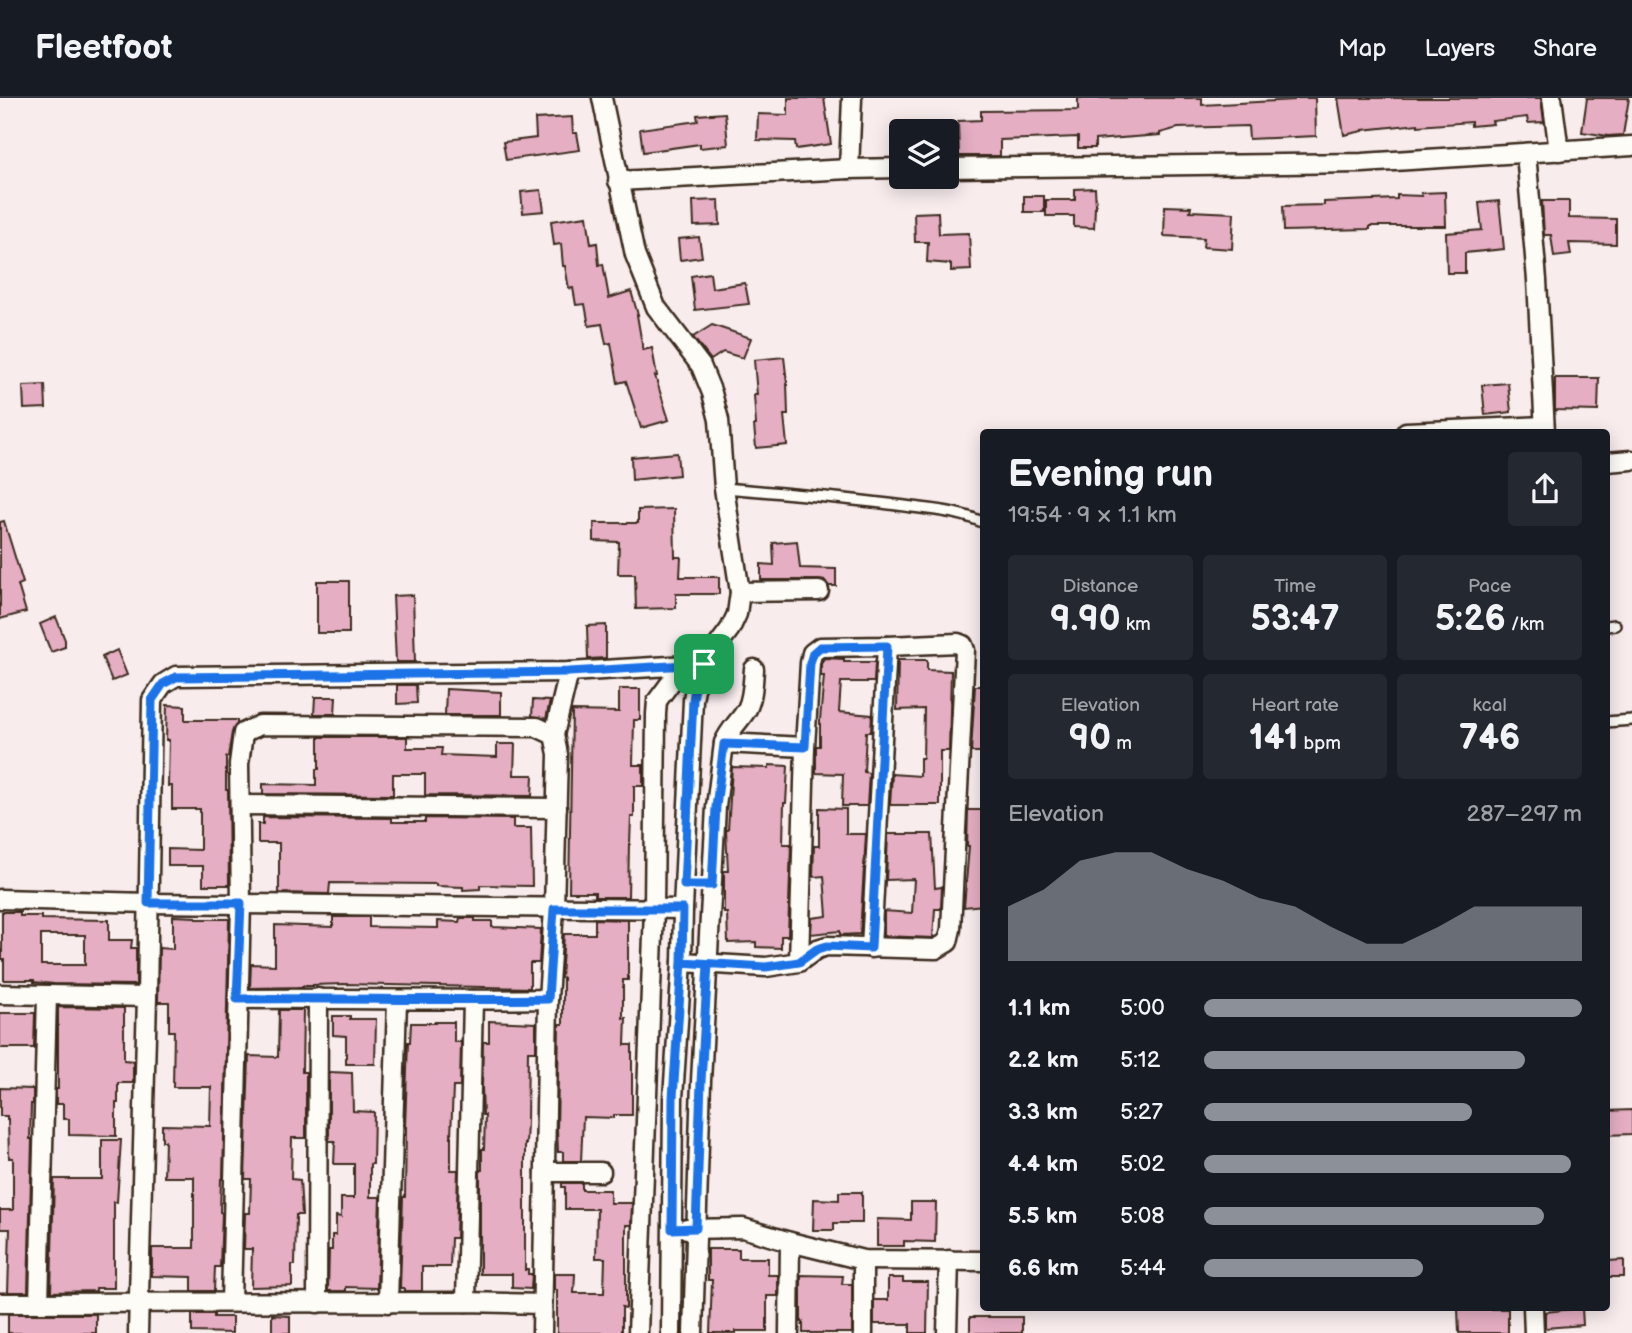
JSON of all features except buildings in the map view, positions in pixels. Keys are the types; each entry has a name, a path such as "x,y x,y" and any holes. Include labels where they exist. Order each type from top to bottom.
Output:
{"street":[{"path":"602,98 635,255 656,307 701,366 712,393 719,420 724,488 740,592 737,614 730,629 704,664 696,682 693,700 682,962 673,1098 671,1333"},
{"path":"849,169 852,98"},
{"path":"1552,98 1559,151"},
{"path":"959,168 1362,163 1632,146"},
{"path":"1527,153 1545,429"},
{"path":"618,181 889,168"},
{"path":"1610,462 1632,460"},
{"path":"740,592 819,590"},
{"path":"682,962 766,967 799,962 817,949 827,946 936,949 948,942 951,929 965,650 963,645 820,647 813,653 810,663 805,747 799,962"},
{"path":"871,948 887,646"},
{"path":"138,1333 152,700 163,684 176,677 569,672 704,664"},
{"path":"638,1333 654,909 657,701 683,666"},
{"path":"693,1333 701,1082 716,807 724,744 746,709 752,693 754,669"},
{"path":"542,1333 548,999 557,808 558,754 554,735 569,672"},
{"path":"231,1302 241,903 239,764 243,733 260,724 537,727 554,735"},
{"path":"724,744 805,747"},
{"path":"240,805 557,808"},
{"path":"684,885 712,885"},
{"path":"0,899 683,909"},
{"path":"0,994 147,997"},
{"path":"39,1303 47,995"},
{"path":"317,1303 318,998"},
{"path":"237,999 548,999"},
{"path":"388,1303 397,1000"},
{"path":"466,1302 473,1000"},
{"path":"545,1172 601,1172"},
{"path":"642,1206 672,1206"},
{"path":"672,1229 743,1228 863,1260 980,1261"},
{"path":"789,1333 790,1242"},
{"path":"863,1260 863,1333"},
{"path":"947,1333 949,1260"},
{"path":"0,1303 542,1304"},
{"path":"1533,1311 1534,1333"}],"lane":[{"path":"724,488 832,496 941,511 980,521"},
{"path":"1610,722 1632,720"}],"route":[{"path":"704,664 569,672 176,677 163,684 152,700 148,903 241,903 237,999 548,999 554,909 683,909 682,962 708,964 696,1228 672,1229 673,1098 682,962 766,967 799,962 817,949 827,946 871,948 887,646 820,647 813,653 810,663 805,747 724,744 716,807 712,885 684,885 693,700 696,682 704,664"}]}
